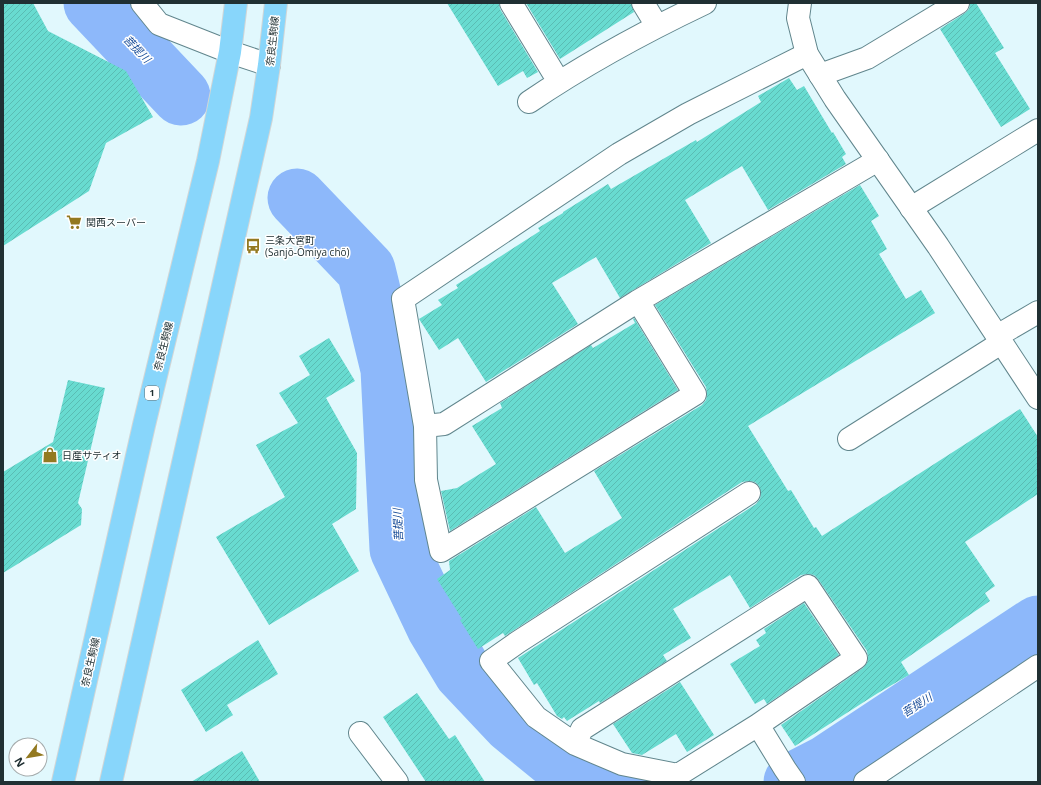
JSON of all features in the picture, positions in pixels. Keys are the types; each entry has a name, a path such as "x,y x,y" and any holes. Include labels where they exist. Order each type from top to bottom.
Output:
{"main road":[{"name":"奈良生駒線","path":"63,782 144,425 208,161 230,52 236,3"},
{"name":"奈良生駒線","path":"111,782 255,144 269,65 276,3"}],"street":[{"path":"142,3 159,24 230,52 269,65"},
{"path":"511,3 559,82"},
{"path":"643,3 657,26"},
{"path":"529,102 559,82 657,26 705,3"},
{"path":"800,3 798,18 807,54 835,99 911,208 1038,398"},
{"path":"820,75 867,58 958,3"},
{"path":"638,301 695,394 441,551 426,480 424,426 403,299 619,154 688,114 807,54"},
{"path":"911,208 1038,130"},
{"path":"424,426 444,424 638,301 878,160"},
{"path":"849,440 1038,312"},
{"path":"575,744 582,729 808,586 856,658 758,725 678,775 622,764 575,744 536,717 491,661 524,638 749,493"},
{"path":"865,782 1038,666"},
{"path":"758,725 790,776"},
{"path":"360,733 397,782"}],"building":[{"path":"3,3 33,3 48,31 126,71 153,117 106,143 89,191 3,246"},
{"path":"447,3 499,3 500,9 538,72 527,78 523,71 498,86"},
{"path":"526,3 631,3 634,12 560,59"},
{"path":"970,3 976,3 1004,48 995,53 1030,109 1001,127 940,29 965,13 969,9"},
{"path":"789,78 797,90 804,86 846,154 842,157 846,164 768,210 742,166 685,200 711,243 620,298 596,257 552,283 578,324 486,382 458,338 439,350 419,319 442,305 438,300 458,288 456,285 540,231 538,228 608,184 611,189 696,140 697,142 761,102 758,96"},
{"path":"860,185 879,216 871,221 887,249 879,254 906,299 921,290 935,313 748,426 788,491 791,490 814,528 816,527 822,536 1020,409 1038,437 1038,494 965,542 995,586 985,593 990,601 901,662 909,675 795,746 781,725 863,668 867,663 867,651 814,575 801,575 750,608 730,575 673,609 691,638 663,655 667,661 600,703 599,701 567,721 564,717 562,719 557,716 537,683 534,685 518,658 756,504 760,499 761,493 759,486 755,482 742,482 505,636 503,633 478,649 460,620 462,619 437,579 450,570 449,561 536,507 565,553 622,518 594,471 702,405 706,400 707,394 706,387 655,305"},
{"path":"634,318 678,390 450,531 441,491 457,488 496,464 472,426 502,408 500,403 591,345 593,348 635,323"},
{"path":"329,338 355,381 326,398 357,453 356,509 332,524 359,571 269,625 216,537 285,497 256,445 298,423 279,393 310,375 299,356"},
{"path":"68,380 105,388 78,503 82,509 81,525 3,573 3,472 53,442"},
{"path":"804,603 839,655 767,704 764,699 755,704 730,664 760,646 756,640 766,633 764,629"},
{"path":"258,640 278,674 227,705 233,715 206,732 181,690"},
{"path":"680,682 714,735 687,752 676,734 642,755 632,753 613,724"},
{"path":"417,693 449,739 455,735 485,782 426,782 383,717"},
{"path":"242,751 260,782 191,782"}],"waterway":[{"name":"菩提川","path":"93,3 181,96"},
{"name":"菩提川","path":"297,198 366,270 390,369 399,549 436,627 463,672 512,724 556,760 618,782"},
{"name":"菩提川","path":"793,782 826,765 1038,625"}],"place":[{"name":"関西スーパー","path":"74,222"},
{"name":"三条大宮町 (Sanjō-Ōmiya chō)","path":"253,246"},
{"name":"日産サティオ","path":"50,455"}]}
